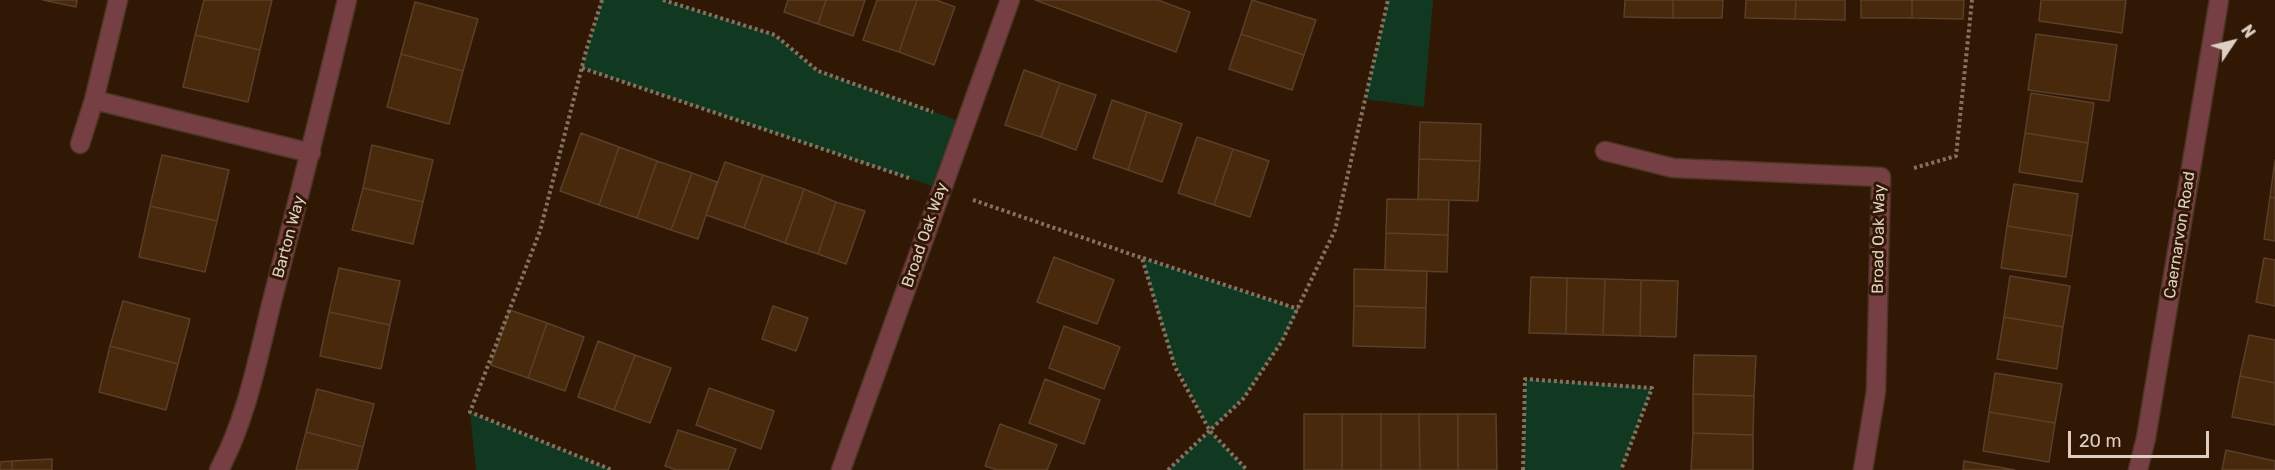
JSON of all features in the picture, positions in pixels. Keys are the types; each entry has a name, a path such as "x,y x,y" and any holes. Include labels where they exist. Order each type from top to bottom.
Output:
{"street":[{"path":"80,144 94,100 118,0"},
{"name":"Barton Way","path":"219,470 230,450 245,406 311,153 347,0"},
{"name":"Broad Oak Way","path":"841,470 1010,0"},
{"name":"Caernarvon Road","path":"2138,470 2146,438 2219,0"},
{"path":"94,100 311,153"},
{"name":"Broad Oak Way","path":"1605,151 1672,168 1881,177 1876,391 1863,470"}],"path":[{"path":"602,0 540,231 470,412 612,470"},
{"path":"663,0 775,35 818,71 965,123"},
{"path":"1168,470 1243,399 1282,341 1335,230 1388,0"},
{"path":"1881,177 1956,156 1972,0"},
{"path":"582,68 1298,309"},
{"path":"1142,258 1175,367 1210,431 1247,470"},
{"path":"1523,470 1525,379 1652,388 1621,470"}],"green space":[{"path":"602,0 663,0 775,35 818,71 965,123 941,189 582,68"},
{"path":"1388,0 1433,0 1424,107 1365,99"},
{"path":"1142,258 1298,309 1282,341 1243,399 1210,431 1171,355"},
{"path":"1525,379 1652,388 1621,470 1523,470"},
{"path":"470,412 612,470 476,470"},
{"path":"1210,431 1247,470 1168,470"}],"building":[{"path":"43,0 77,0 76,7"},
{"path":"204,0 272,0 260,50 195,35"},
{"path":"788,0 826,0 818,24 784,12"},
{"path":"826,0 865,0 853,36 818,24"},
{"path":"877,0 917,0 899,52 863,40"},
{"path":"917,0 936,0 955,7 934,65 899,52"},
{"path":"1035,0 1158,0 1190,12 1176,52"},
{"path":"1252,0 1316,20 1304,55 1241,34"},
{"path":"1625,0 1673,0 1673,18 1624,17"},
{"path":"1673,0 1723,0 1722,18 1673,18"},
{"path":"1746,0 1796,0 1795,19 1745,18"},
{"path":"1796,0 1845,0 1845,20 1795,19"},
{"path":"1861,0 1912,0 1912,18 1861,18"},
{"path":"1912,0 1964,0 1963,19 1912,18"},
{"path":"2041,0 2126,0 2122,33 2039,21"},
{"path":"415,2 478,19 463,71 401,54"},
{"path":"1241,34 1304,55 1292,90 1229,69"},
{"path":"2036,34 2117,45 2109,101 2028,90"},
{"path":"195,35 260,50 248,102 183,87"},
{"path":"401,54 463,71 449,124 387,107"},
{"path":"1024,70 1060,83 1041,137 1005,125"},
{"path":"1060,83 1096,95 1076,150 1041,137"},
{"path":"2031,93 2094,103 2088,143 2025,133"},
{"path":"1112,100 1147,112 1128,170 1093,158"},
{"path":"1147,112 1182,124 1162,182 1128,170"},
{"path":"1420,122 1481,124 1480,161 1419,159"},
{"path":"581,133 619,147 599,205 560,191"},
{"path":"2025,133 2088,143 2082,182 2019,172"},
{"path":"1197,137 1233,149 1214,205 1178,193"},
{"path":"372,145 433,160 423,202 363,188"},
{"path":"619,147 657,161 637,218 599,205"},
{"path":"1233,149 1269,161 1250,217 1214,205"},
{"path":"162,155 229,170 217,221 150,206"},
{"path":"1419,159 1480,161 1478,201 1418,199"},
{"path":"2275,160 2275,198 2270,197"},
{"path":"657,161 692,173 671,230 637,218"},
{"path":"725,162 763,175 744,228 706,215"},
{"path":"692,173 717,182 698,239 671,230"},
{"path":"763,175 804,189 785,243 744,228"},
{"path":"2014,184 2078,194 2072,236 2007,226"},
{"path":"363,188 423,202 413,244 352,230"},
{"path":"804,189 836,202 818,254 785,243"},
{"path":"2270,197 2275,198 2275,241 2264,239"},
{"path":"1387,199 1449,200 1448,235 1386,233"},
{"path":"836,202 865,211 846,264 818,254"},
{"path":"150,206 217,221 205,272 139,257"},
{"path":"2007,226 2072,236 2066,277 2001,268"},
{"path":"1386,233 1448,235 1447,272 1385,270"},
{"path":"1054,257 1114,280 1097,324 1037,302"},
{"path":"2264,258 2275,260 2275,306 2256,302"},
{"path":"339,268 400,281 390,325 329,312"},
{"path":"1354,269 1427,271 1426,308 1354,306"},
{"path":"2010,276 2070,286 2063,327 2004,317"},
{"path":"1531,277 1567,278 1566,334 1529,333"},
{"path":"1567,278 1605,279 1603,335 1566,334"},
{"path":"1605,279 1641,280 1640,336 1603,335"},
{"path":"1641,280 1678,281 1676,337 1640,336"},
{"path":"123,301 190,319 178,364 110,346"},
{"path":"773,306 808,318 796,351 762,339"},
{"path":"1354,306 1426,308 1425,348 1353,346"},
{"path":"510,310 547,323 528,378 491,365"},
{"path":"329,312 390,325 381,369 320,356"},
{"path":"2004,317 2063,327 2057,369 1997,359"},
{"path":"547,323 584,337 565,391 528,378"},
{"path":"1064,326 1120,347 1104,389 1049,368"},
{"path":"2249,335 2275,340 2275,383 2240,376"},
{"path":"598,341 635,355 614,410 578,397"},
{"path":"110,346 178,364 166,410 99,392"},
{"path":"635,355 671,368 650,423 614,410"},
{"path":"1694,355 1756,356 1754,396 1693,394"},
{"path":"1995,373 2062,384 2055,423 1989,412"},
{"path":"2240,376 2275,383 2275,425 2232,417"},
{"path":"1045,379 1100,400 1084,444 1029,423"},
{"path":"709,388 774,411 761,449 696,425"},
{"path":"317,389 374,404 363,447 306,432"},
{"path":"1693,394 1754,396 1753,435 1693,433"},
{"path":"1989,412 2055,423 2049,462 1983,451"},
{"path":"1304,414 1342,414 1342,470 1304,470"},
{"path":"1342,414 1381,414 1381,470 1342,470"},
{"path":"1381,414 1419,414 1420,470 1381,470"},
{"path":"1419,414 1458,414 1458,470 1420,470"},
{"path":"1458,414 1496,414 1497,470 1458,470"},
{"path":"1000,424 1057,445 1047,470 997,470 985,466"},
{"path":"678,430 736,449 728,470 676,470 665,466"},
{"path":"306,432 363,447 357,470 296,470"},
{"path":"1693,433 1753,435 1753,470 1691,470"},
{"path":"2226,450 2275,461 2275,470 2222,470"},
{"path":"52,459 52,470 12,470 12,461"},
{"path":"12,461 12,470 0,470 0,462"},
{"path":"1964,461 2015,470 1963,470"}]}
